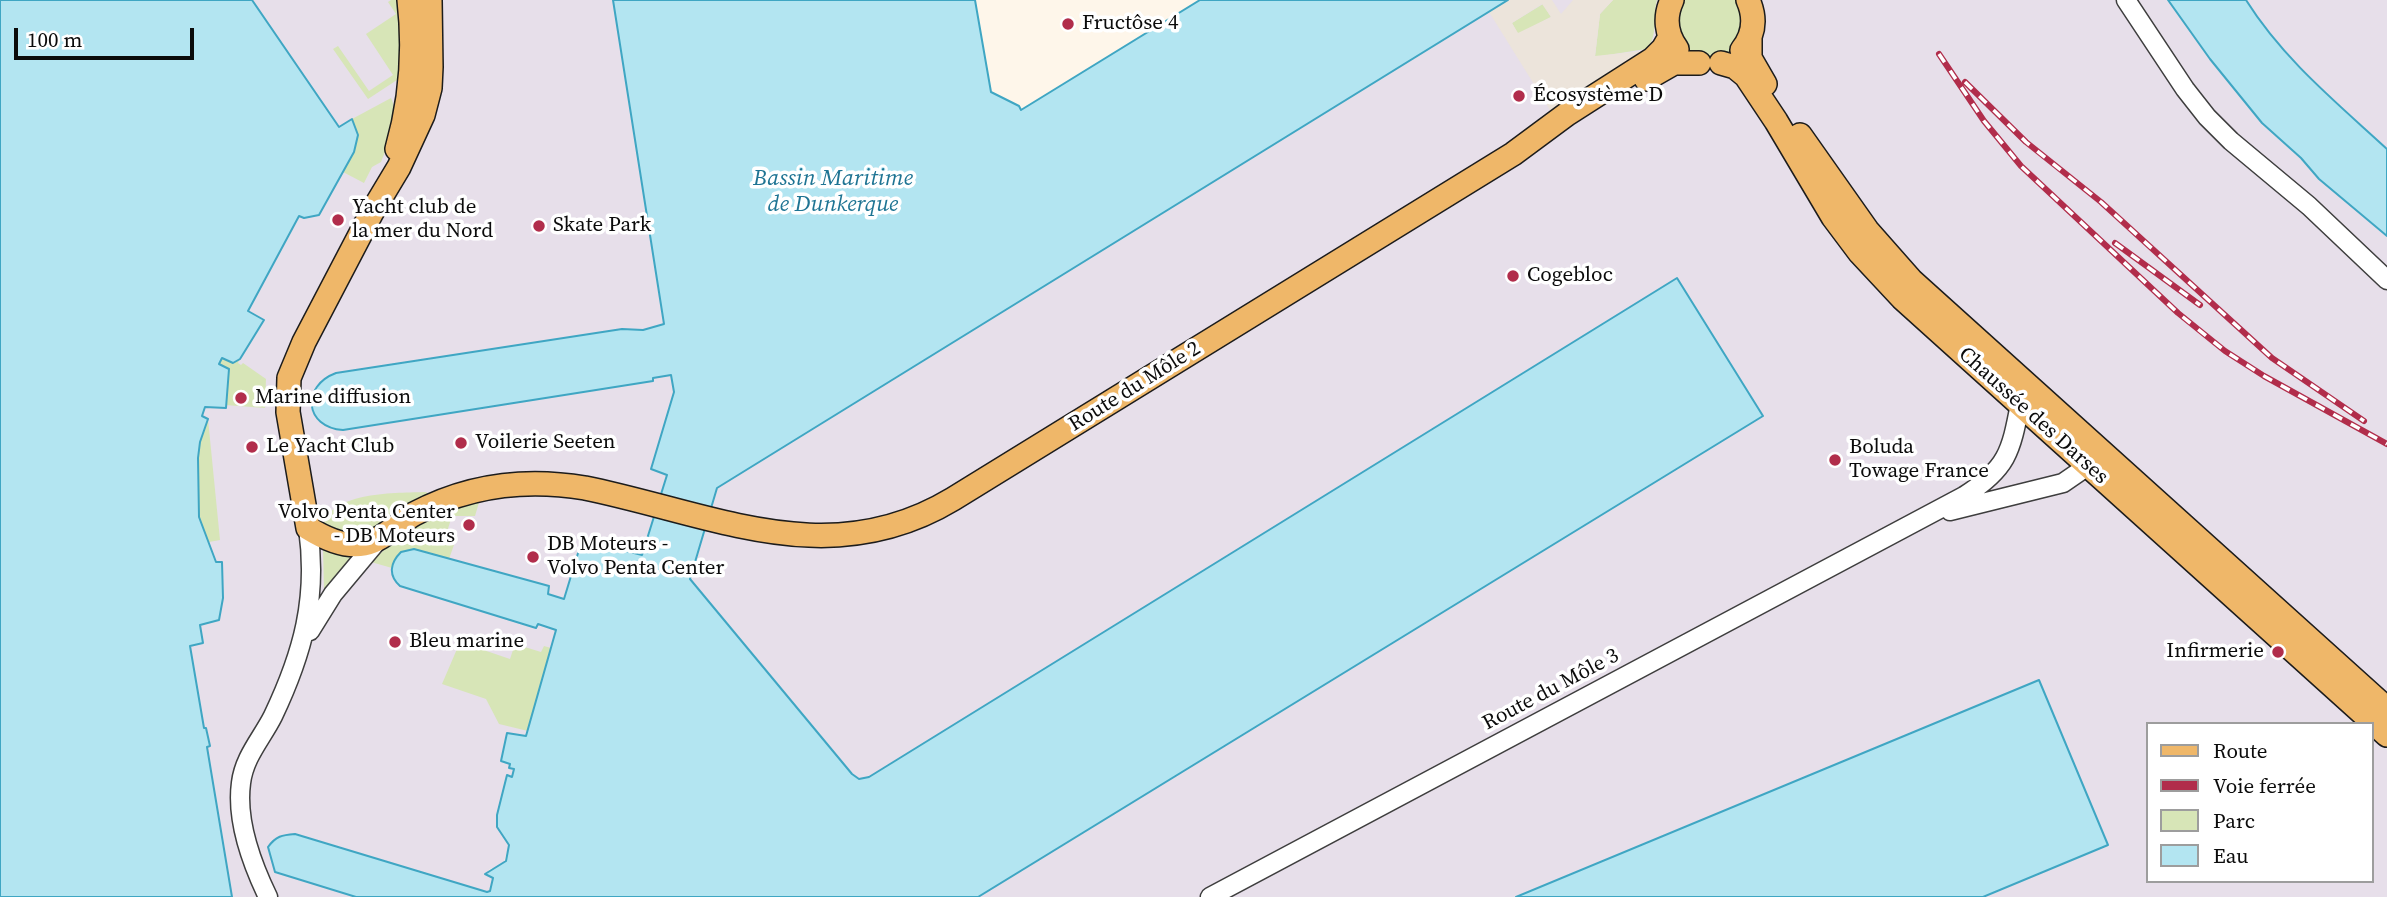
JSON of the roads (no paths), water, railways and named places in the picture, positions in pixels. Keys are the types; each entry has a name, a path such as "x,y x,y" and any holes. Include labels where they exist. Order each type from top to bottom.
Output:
{"main road":[{"path":"409,0 422,32"},
{"path":"381,537 352,545 328,538 308,528 288,412 289,378 304,342 372,212 393,159 429,0"},
{"path":"1670,37 1667,19 1672,0"},
{"name":"Chaussée des Darses","path":"1748,0 1753,20 1749,53 1761,79 1874,239 1920,289 2090,455 2387,735"},
{"name":"Chaussée des Darses","path":"1670,37 1679,52 1739,70 1749,80 1782,129 1827,208 1860,253 1912,307 2020,404 2090,455 2387,709"},
{"name":"Route du Môle 2","path":"381,537 407,518 432,506 460,495 506,484 561,484 781,534 825,537 865,532 923,516 1513,154 1567,114 1653,59 1663,50 1670,37"},
{"path":"1710,63 1740,52 1750,38"},
{"name":"Route du Môle 2","path":"1513,154 1567,128 1669,65 1680,62 1710,63"}],"street":[{"path":"2126,0 2178,79 2207,117 2309,206 2387,280"},
{"name":"Route du Môle 3","path":"1209,897 1972,491 1997,470 2011,446 2020,404"},
{"name":"Route du Môle 3","path":"1914,523 1959,508 2057,484 2074,476 2090,455"},
{"path":"300,650 312,592 308,528"},
{"path":"268,897 246,833 241,783 247,760 273,716 300,650 328,602 381,537"}],"water":[{"path":"0,0 252,0 339,127 352,119 358,135 354,152 319,215 304,218 299,216 248,311 264,320 240,359 233,363 222,358 219,364 229,369 226,408 205,407 202,416 208,419 198,458 199,517 216,562 222,562 223,598 219,620 200,625 203,643 190,646 204,728 210,746 207,747 232,897 0,897"},
{"name":"Bassin Maritime de Dunkerque","path":"613,0 975,0 991,92 1019,106 1021,110 1200,0 1508,0 717,488 690,579 852,774 859,779 869,777 1677,278 1763,416 978,897 356,897 275,872 268,847 280,837 295,834 487,892 490,891 493,878 485,874 506,861 509,845 497,827 497,815 507,775 512,777 514,769 509,768 510,764 501,761 507,733 526,736 556,630 538,624 536,628 400,586 392,569 401,552 414,549 549,586 548,594 564,599 582,540 642,555 667,475 651,469 674,392 671,375 653,378 653,381 343,430 321,422 314,414 312,405 317,387 336,373 622,329 643,330 664,324"},
{"path":"2168,0 2246,0 2293,61 2387,149 2387,236 2319,179 2301,158 2262,123 2210,59"},
{"path":"2039,680 2108,845 1983,897 1516,897"}],"railway":[{"path":"1939,54 1984,121 2021,166 2178,313 2225,351 2264,376 2387,444"},
{"path":"1965,82 2026,142 2101,202 2272,358 2364,421"},
{"path":"2115,243 2200,305"}],"place":[{"name":"Fructôse 4","path":"1068,24"},
{"name":"Écosystème D","path":"1519,96"},
{"name":"Yacht club de la mer du Nord","path":"338,220"},
{"name":"Skate Park","path":"539,226"},
{"name":"Cogebloc","path":"1513,276"},
{"name":"Marine diffusion","path":"241,398"},
{"name":"Voilerie Seeten","path":"461,443"},
{"name":"Le Yacht Club","path":"252,447"},
{"name":"Boluda Towage France","path":"1835,460"},
{"name":"Volvo Penta Center - DB Moteurs","path":"469,525"},
{"name":"DB Moteurs - Volvo Penta Center","path":"533,557"},
{"name":"Bleu marine","path":"395,642"},
{"name":"Infirmerie","path":"2278,652"}]}
